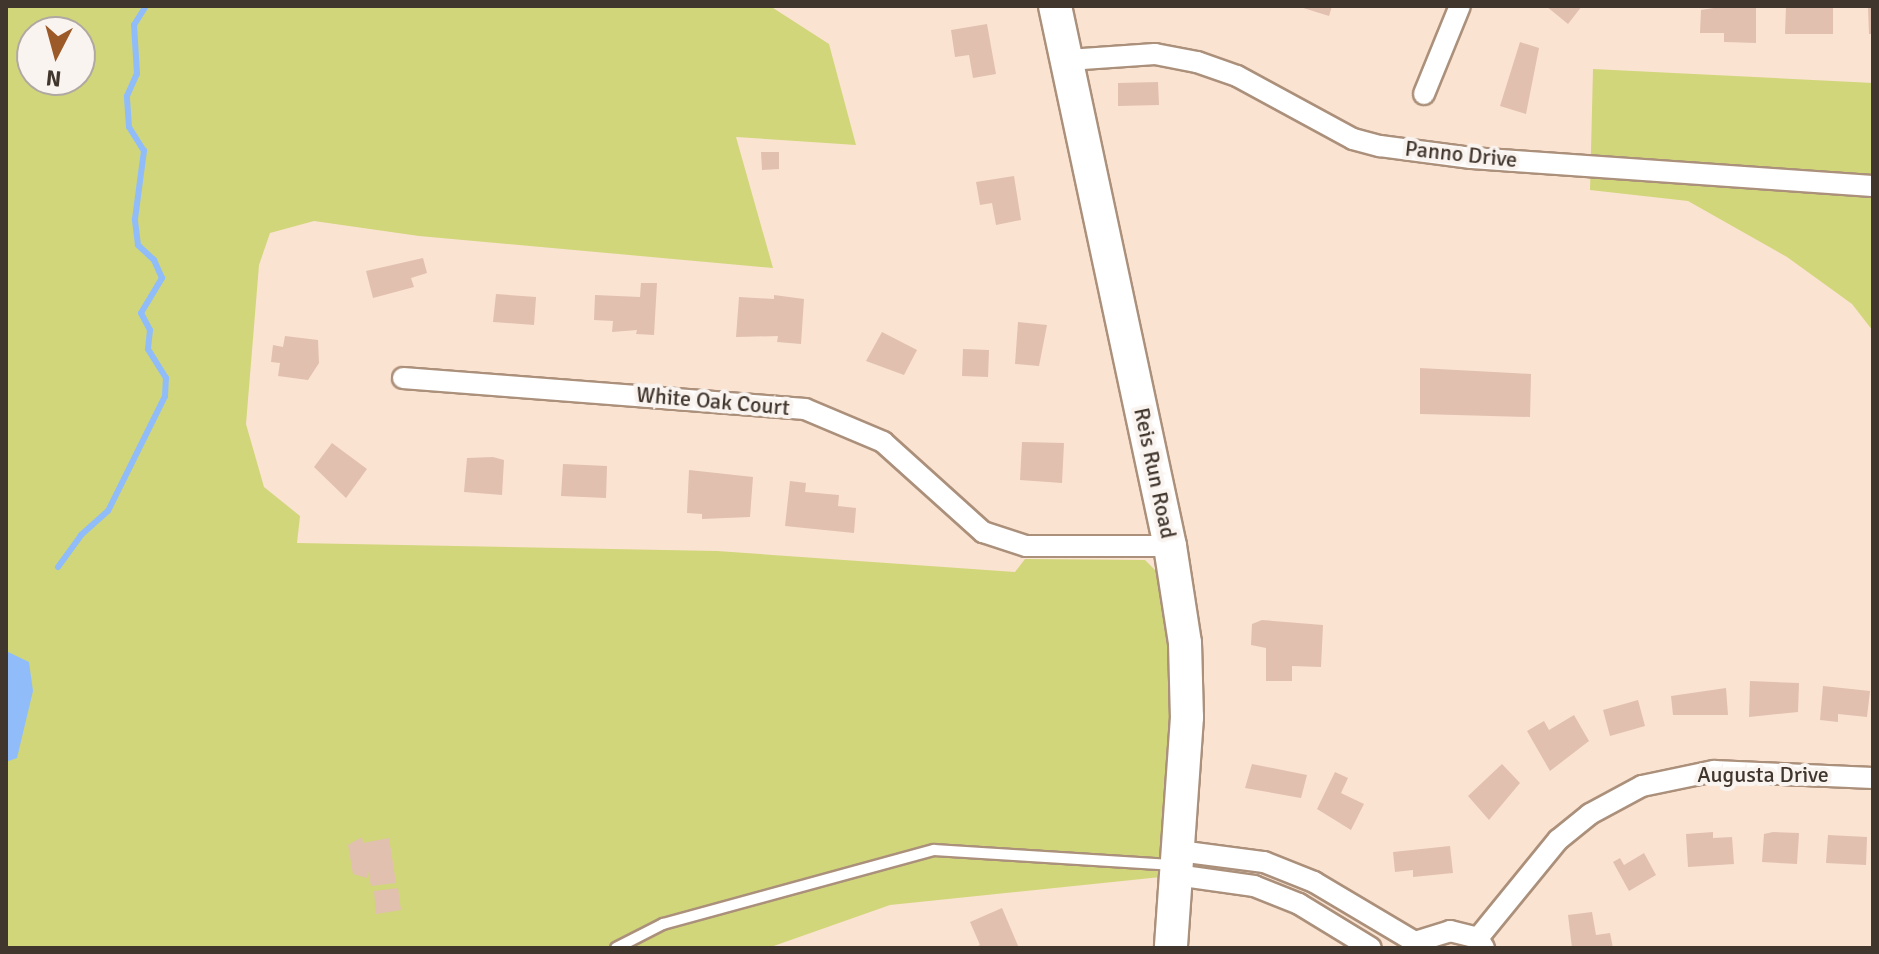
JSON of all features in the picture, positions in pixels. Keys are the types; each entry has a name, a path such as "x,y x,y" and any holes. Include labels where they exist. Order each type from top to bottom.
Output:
{"main road":[{"name":"Reis Run Road","path":"1055,6 1170,546 1187,676 1171,948"}],"street":[{"path":"1424,94 1460,6"},
{"name":"Panno Drive","path":"1068,60 1155,54 1197,62 1237,76 1353,139 1380,146 1471,158 1873,186"},
{"name":"White Oak Court","path":"403,378 805,409 883,442 983,532 1026,546 1170,546"},
{"name":"Augusta Drive","path":"1481,943 1558,840 1590,814 1642,786 1714,771 1873,778"},
{"path":"1177,864 1264,862 1314,882 1413,945 1450,931 1481,943"},
{"path":"1177,864 1254,886 1299,904 1371,948"}],"lane":[{"path":"616,948 663,924 934,850 1177,864"}],"green space":[{"path":"6,6 770,6 829,44 856,145 736,137 773,268 419,236 314,221 270,233 259,265 246,424 264,487 300,516 297,543 717,551 1015,572 1025,559 1145,560 1164,579 1171,685 1161,877 890,905 768,948 6,948"},
{"path":"1593,69 1873,83 1873,331 1852,304 1787,257 1688,201 1590,190"}],"water":[{"path":"6,651 29,662 33,691 17,758 6,762"}],"building":[{"path":"1297,6 1332,6 1329,16"},
{"path":"1546,6 1582,6 1568,24"},
{"path":"1786,6 1833,6 1833,34 1785,34"},
{"path":"1756,7 1756,43 1724,42 1724,33 1700,33 1701,10"},
{"path":"1868,7 1873,7 1873,34 1869,34"},
{"path":"987,24 996,74 973,78 969,55 955,57 951,30"},
{"path":"1520,42 1539,48 1526,114 1500,106"},
{"path":"1158,82 1159,105 1118,106 1118,83"},
{"path":"761,152 779,152 779,169 762,170"},
{"path":"1014,176 1021,220 996,225 992,203 980,205 976,182"},
{"path":"423,258 427,273 411,278 414,287 373,298 366,271"},
{"path":"641,283 657,283 654,335 636,334 637,330 612,332 613,321 594,320 595,295 640,297"},
{"path":"496,294 536,297 534,325 493,322"},
{"path":"774,295 804,299 801,344 777,342 778,336 736,337 739,297 774,299"},
{"path":"1018,322 1047,325 1039,366 1015,364"},
{"path":"882,332 917,350 904,375 866,361"},
{"path":"285,336 318,340 319,363 308,380 278,376 280,363 271,362 273,345 283,347"},
{"path":"963,349 989,350 988,377 962,376"},
{"path":"1420,368 1531,374 1530,417 1420,414"},
{"path":"1022,442 1064,443 1062,483 1020,480"},
{"path":"332,443 367,469 346,498 314,467"},
{"path":"493,457 504,460 502,495 464,492 467,458"},
{"path":"563,464 607,466 606,498 561,496"},
{"path":"689,470 753,477 750,517 702,519 702,514 687,513"},
{"path":"790,481 806,483 805,492 839,495 838,506 856,508 854,533 785,526"},
{"path":"1262,620 1323,625 1321,667 1292,666 1292,681 1266,681 1266,648 1251,645 1252,624"},
{"path":"1750,681 1799,683 1798,712 1749,717"},
{"path":"1823,686 1870,691 1867,717 1838,714 1838,722 1820,720"},
{"path":"1726,688 1728,715 1673,715 1671,696"},
{"path":"1638,700 1645,726 1610,736 1603,710"},
{"path":"1574,715 1589,741 1550,771 1527,731 1544,721 1549,730"},
{"path":"1252,764 1307,775 1301,798 1245,788"},
{"path":"1502,764 1520,783 1489,820 1468,796"},
{"path":"1335,772 1348,778 1341,793 1364,804 1351,830 1317,809"},
{"path":"1713,832 1713,838 1732,837 1734,864 1688,867 1686,834"},
{"path":"1799,833 1797,864 1762,862 1764,834"},
{"path":"1828,835 1867,837 1866,865 1826,863"},
{"path":"362,837 363,843 389,838 396,883 371,886 368,871 367,878 353,874 348,845"},
{"path":"1450,846 1453,873 1413,877 1413,870 1395,872 1393,852"},
{"path":"1644,853 1656,875 1629,891 1613,862 1620,858 1624,865"},
{"path":"398,888 401,910 376,914 374,891"},
{"path":"1002,908 1019,948 973,948 980,945 970,922"},
{"path":"1592,912 1596,935 1610,933 1613,948 1572,948 1568,915"}],"waterway":[{"path":"58,567 81,535 108,511 165,396 166,378 148,349 150,330 141,313 162,278 154,260 138,245 135,219 144,151 129,127 127,96 137,74 134,25 146,6"}]}
